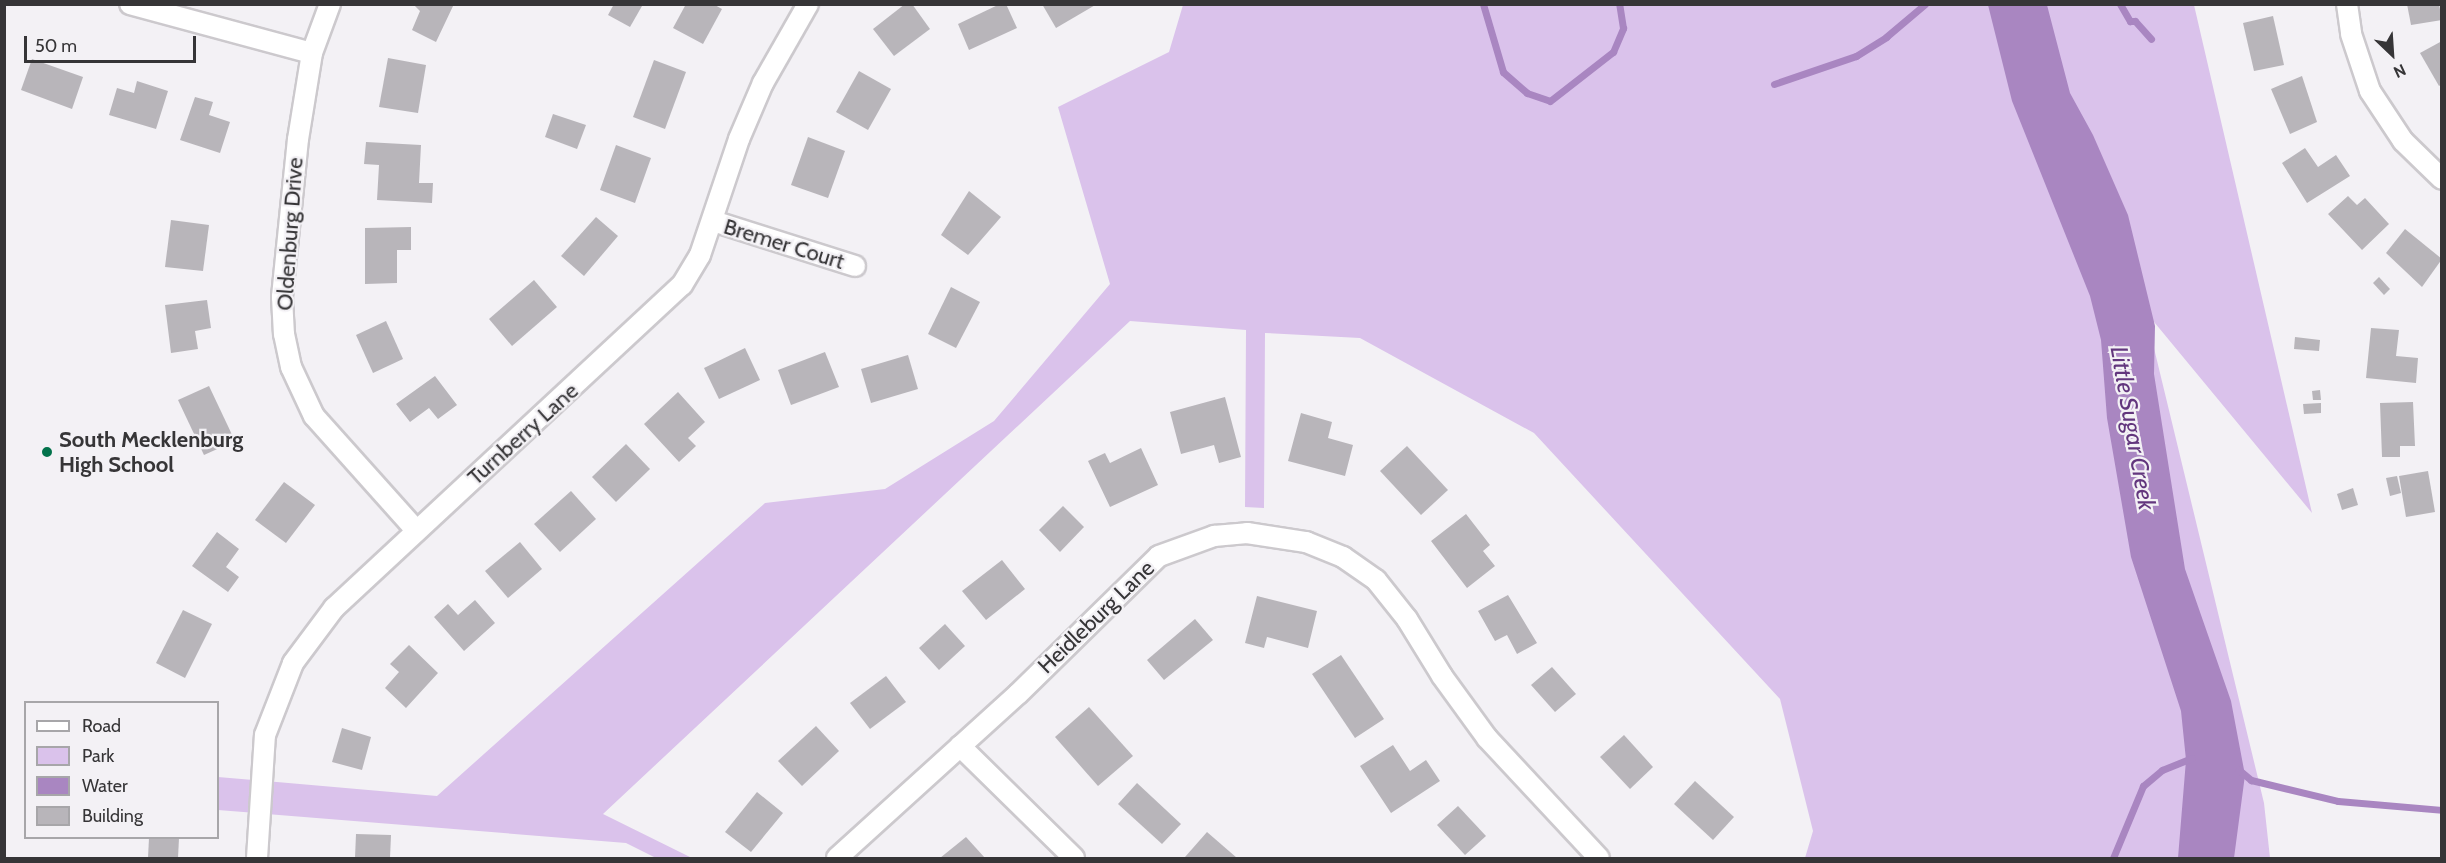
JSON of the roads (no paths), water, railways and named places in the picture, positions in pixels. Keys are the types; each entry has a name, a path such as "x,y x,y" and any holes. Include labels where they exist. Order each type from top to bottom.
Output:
{"street":[{"path":"130,4 312,53"},
{"name":"Oldenburg Drive","path":"330,4 312,53 298,139 282,297 291,367 305,400 324,430 417,531"},
{"name":"Turnberry Lane","path":"256,858 265,735 293,663 334,608 659,310 692,271 713,221 739,139 764,83 808,4"},
{"path":"2347,4 2350,34 2370,92 2403,141 2442,179"},
{"name":"Bremer Court","path":"713,221 855,266"},
{"name":"Heidleburg Lane","path":"837,858 960,746 1159,556 1214,536 1266,534 1306,542 1343,557 1376,580 1494,746 1599,858"},
{"path":"960,746 1074,858"}],"water":[{"name":"Little Sugar Creek","path":"1988,5 2047,5 2070,93 2093,135 2128,215 2155,326 2154,374 2185,569 2231,701 2245,775 2234,858 2178,858 2186,760 2181,711 2131,557 2107,418 2101,340 2090,296 2012,101"}],"waterway":[{"path":"1483,4 1503,72 1527,93 1550,101 1613,52 1623,28 1619,4"},
{"path":"1774,84 1856,56 1886,37 1925,4"},
{"path":"2120,4 2130,21 2135,21 2151,39"},
{"path":"2113,858 2143,786 2162,770 2192,758"},
{"path":"2239,770 2251,780 2338,801 2442,810"}],"place":[{"name":"South Mecklenburg High School","path":"47,452"}]}
